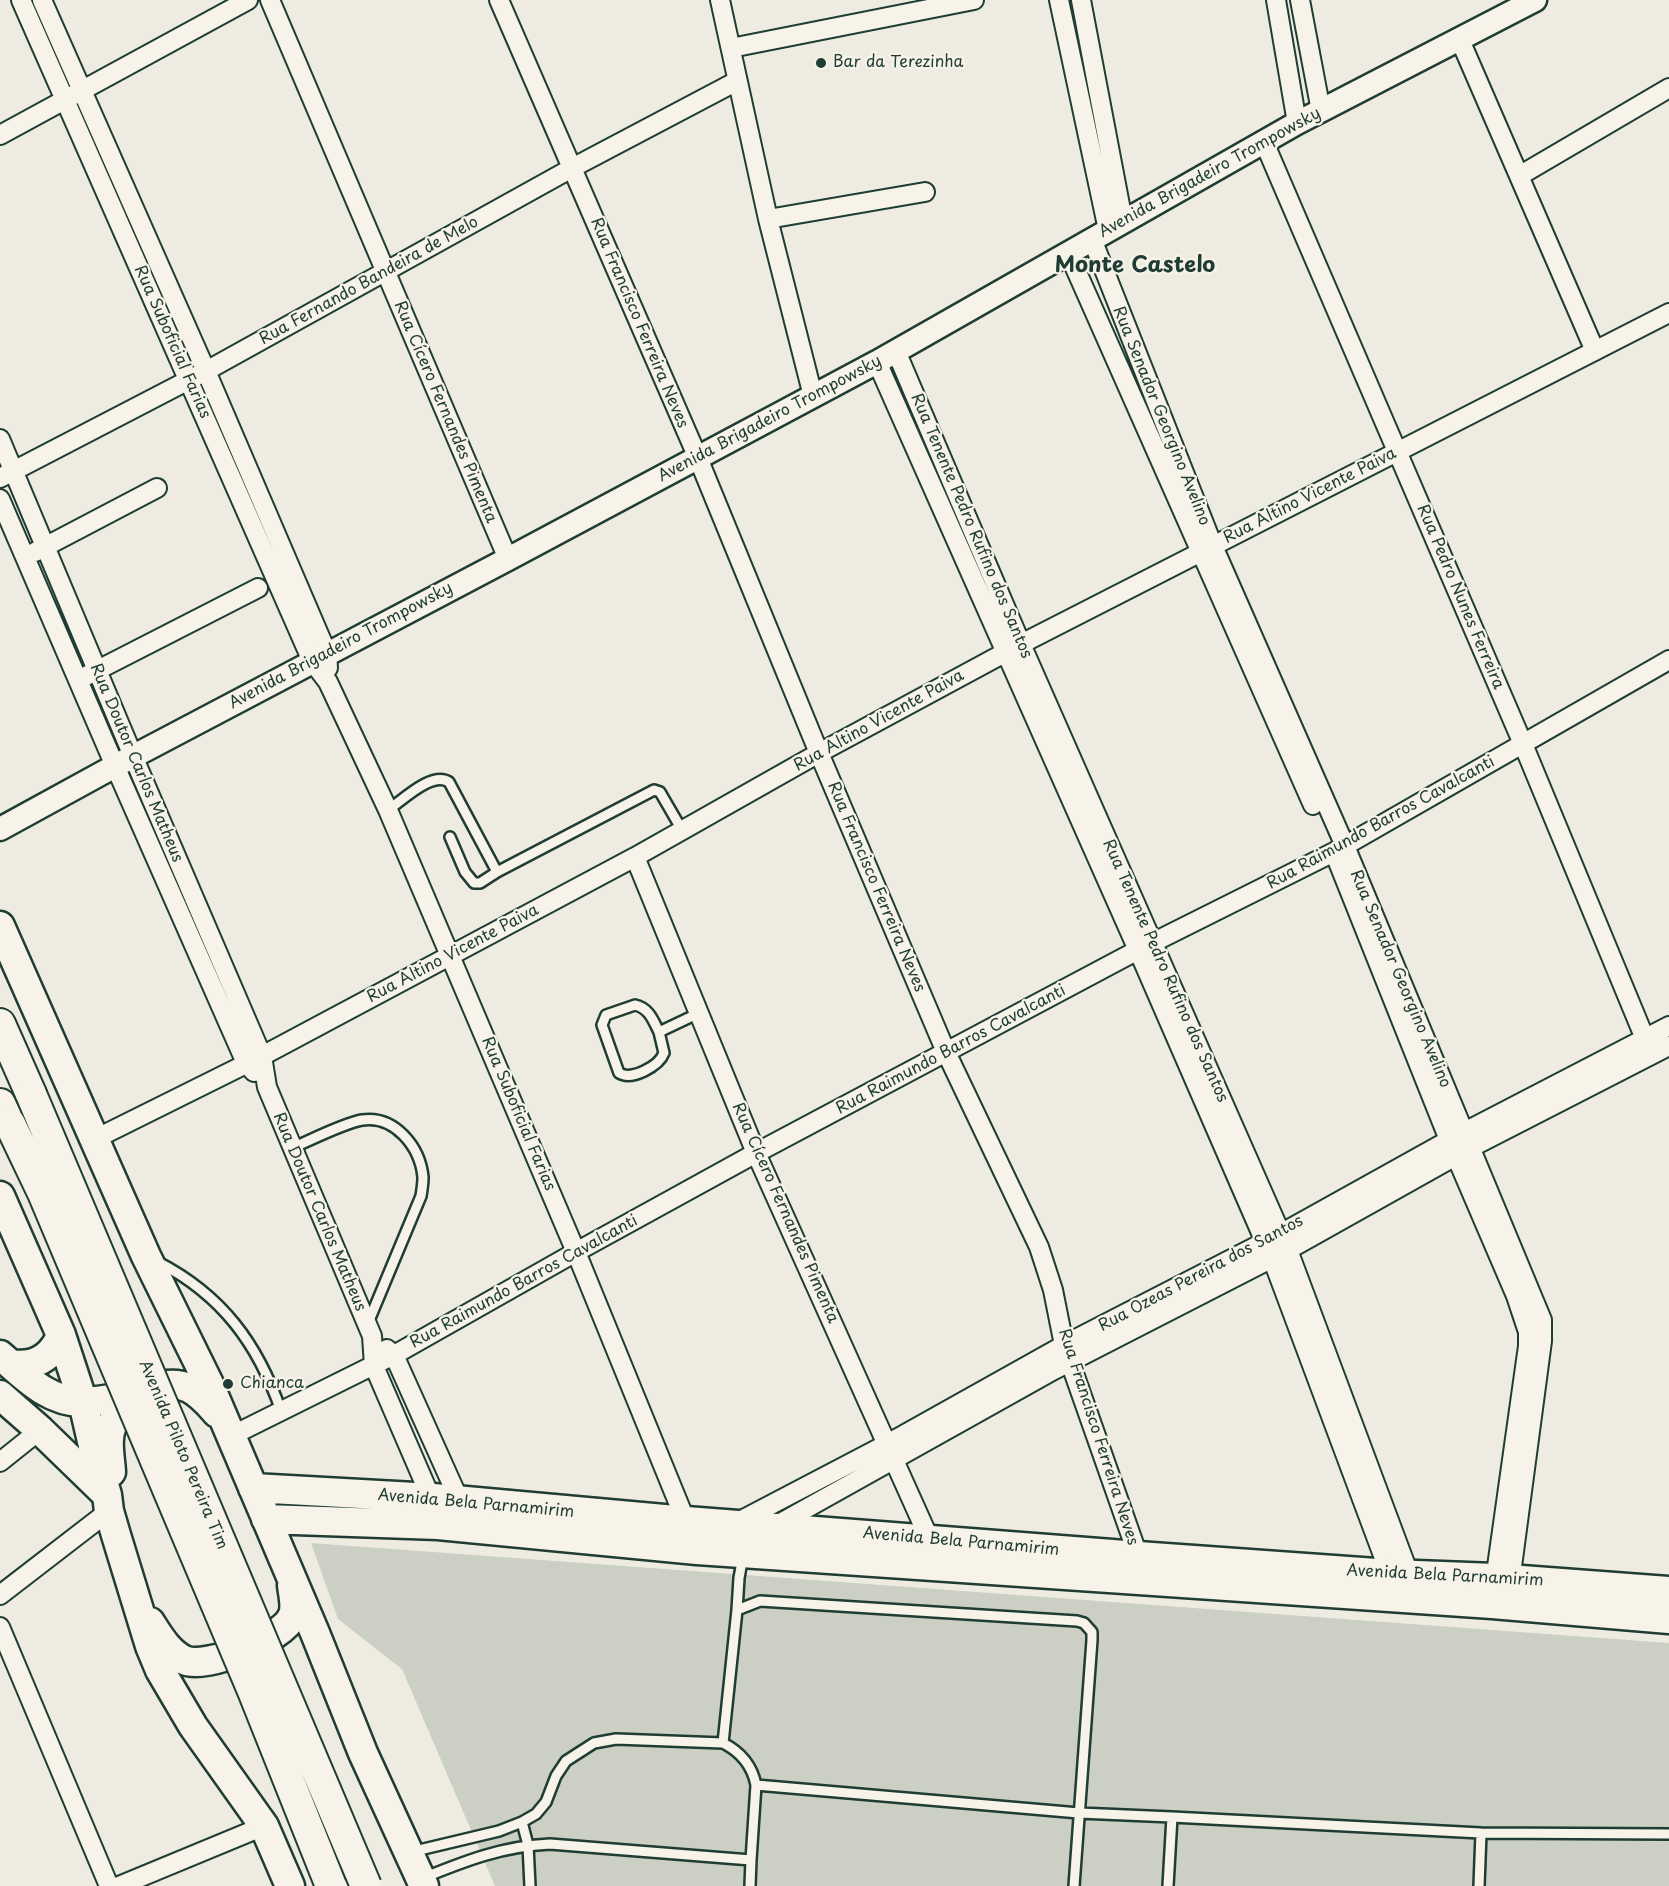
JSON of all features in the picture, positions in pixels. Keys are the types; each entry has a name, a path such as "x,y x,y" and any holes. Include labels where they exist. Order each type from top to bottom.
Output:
{"highway":[{"name":"Avenida Piloto Pereira Tim","path":"0,1024 366,1886"},
{"name":"Avenida Piloto Pereira Tim","path":"5,1114 47,1204 244,1670 331,1886"}],"main road":[{"path":"0,926 146,1256 209,1384 363,1753 422,1882"},
{"path":"0,1196 61,1335 83,1402 136,1602 160,1670 193,1726 264,1826 290,1886"},
{"path":"5,1359 28,1365 45,1358 52,1352 61,1335"},
{"path":"5,1359 30,1382 52,1395 83,1402 135,1396 165,1385 182,1385 199,1394 227,1427"},
{"path":"0,1395 40,1430 108,1503"},
{"path":"108,1503 111,1425 135,1396"},
{"name":"Avenida Bela Parnamirim","path":"253,1488 449,1513 697,1550 1148,1582 1397,1586 1501,1592 1669,1591"},
{"name":"Avenida Bela Parnamirim","path":"266,1519 449,1513 686,1521 1138,1556 1397,1586"},
{"path":"136,1602 173,1652 190,1662 207,1662 242,1650 287,1626 294,1610 290,1577"},
{"name":"Avenida Bela Parnamirim","path":"1501,1592 1669,1619"}],"street":[{"name":"Rua Suboficial Farias","path":"21,0 189,380 320,657"},
{"name":"Rua Suboficial Farias","path":"42,0 206,371 328,682 388,810 576,1251 697,1550"},
{"path":"0,135 248,0"},
{"name":"Rua Cícero Fernandes Pimenta","path":"270,0 508,559"},
{"name":"Rua Francisco Ferreira Neves","path":"499,0 698,458 819,753 946,1052 1039,1247 1053,1290 1067,1353 1148,1582"},
{"path":"720,0 768,219 813,396"},
{"path":"731,48 974,0"},
{"name":"Rua Senador Georgino Avelino","path":"1059,0 1108,230 1207,550"},
{"name":"Rua Senador Georgino Avelino","path":"1081,0 1108,230"},
{"path":"1276,0 1297,123"},
{"path":"1300,0 1321,111"},
{"name":"Avenida Brigadeiro Trompowsky","path":"0,829 813,396 1297,123 1535,0"},
{"path":"1460,40 1595,351"},
{"name":"Rua Fernando Bandeira de Melo","path":"7,474 206,371 572,168 737,81"},
{"path":"1519,176 1669,88"},
{"name":"Rua Pedro Nunes Ferreira","path":"1264,142 1523,744 1651,1055"},
{"path":"768,219 925,192"},
{"name":"Rua Senador Georgino Avelino","path":"1068,252 1207,550 1339,849 1460,1144 1542,1320 1542,1341 1501,1592"},
{"name":"Rua Altino Vicente Paiva","path":"95,1139 254,1059 635,857 1014,647 1669,313"},
{"name":"Rua Tenente Pedro Rufino dos Santos","path":"886,356 1276,1246 1397,1586"},
{"name":"Rua Doutor Carlos Matheus","path":"0,439 7,474 45,547 97,671 124,761"},
{"path":"25,557 157,488"},
{"name":"Rua Doutor Carlos Matheus","path":"0,499 78,680 124,761 267,1087 369,1331 374,1366 449,1513"},
{"path":"78,680 258,588"},
{"name":"Rua Raimundo Barros Cavalcanti","path":"227,1427 281,1411 374,1366 576,1251 756,1153 1145,947 1339,849 1669,660"},
{"name":"Rua Cícero Fernandes Pimenta","path":"635,857 756,1153 942,1566"},
{"name":"Rua Ozeas Pereira dos Santos","path":"1547,1099 1644,1037 1669,1026"},
{"name":"Rua Ozeas Pereira dos Santos","path":"774,1527 891,1452 1067,1353 1276,1246 1460,1144 1547,1099 1669,1046"},
{"name":"Rua Doutor Carlos Matheus","path":"369,1331 394,1355 449,1513"},
{"path":"0,1462 40,1430"},
{"name":"Rua Ozeas Pereira dos Santos","path":"734,1525 891,1452"},
{"path":"0,1595 108,1503"},
{"path":"0,1627 109,1886"},
{"path":"119,1886 264,1826"}],"lane":[{"path":"388,810 429,781 444,778 449,782 497,872"},
{"path":"450,837 465,872 474,883 480,883 654,790 660,792 682,831"},
{"path":"635,1005 640,1006 650,1015 659,1032 664,1053 659,1063 628,1077 619,1073 602,1025 606,1015 635,1005"},
{"path":"659,1032 699,1013"},
{"path":"292,1148 360,1120 375,1120 389,1124 402,1133 412,1145 419,1160 423,1178 421,1196 369,1331"},
{"path":"146,1256 173,1270 198,1287 234,1322 258,1355 281,1411"},
{"path":"723,1743 743,1553"},
{"path":"737,1610 760,1601 1084,1623 1092,1632 1092,1640 1074,1886"},
{"path":"407,1852 499,1831 536,1814 546,1802 556,1776 566,1761 594,1743 616,1739 723,1743 734,1749 749,1764 756,1785 750,1886"},
{"path":"756,1785 1079,1813 1482,1833 1669,1834"},
{"path":"1168,1886 1172,1817"},
{"path":"522,1822 528,1845 530,1886"},
{"path":"1479,1886 1482,1833"},
{"path":"422,1882 479,1855 528,1845 550,1844 751,1860"}],"shaded area":[{"path":"311,1543 1669,1643 1669,1886 495,1886 402,1669 338,1619"}],"place":[{"name":"Bar da Terezinha","path":"821,63"},
{"name":"Chianca","path":"228,1384"}],"district":[{"name":"Monte Castelo","path":"1135,266"}]}
